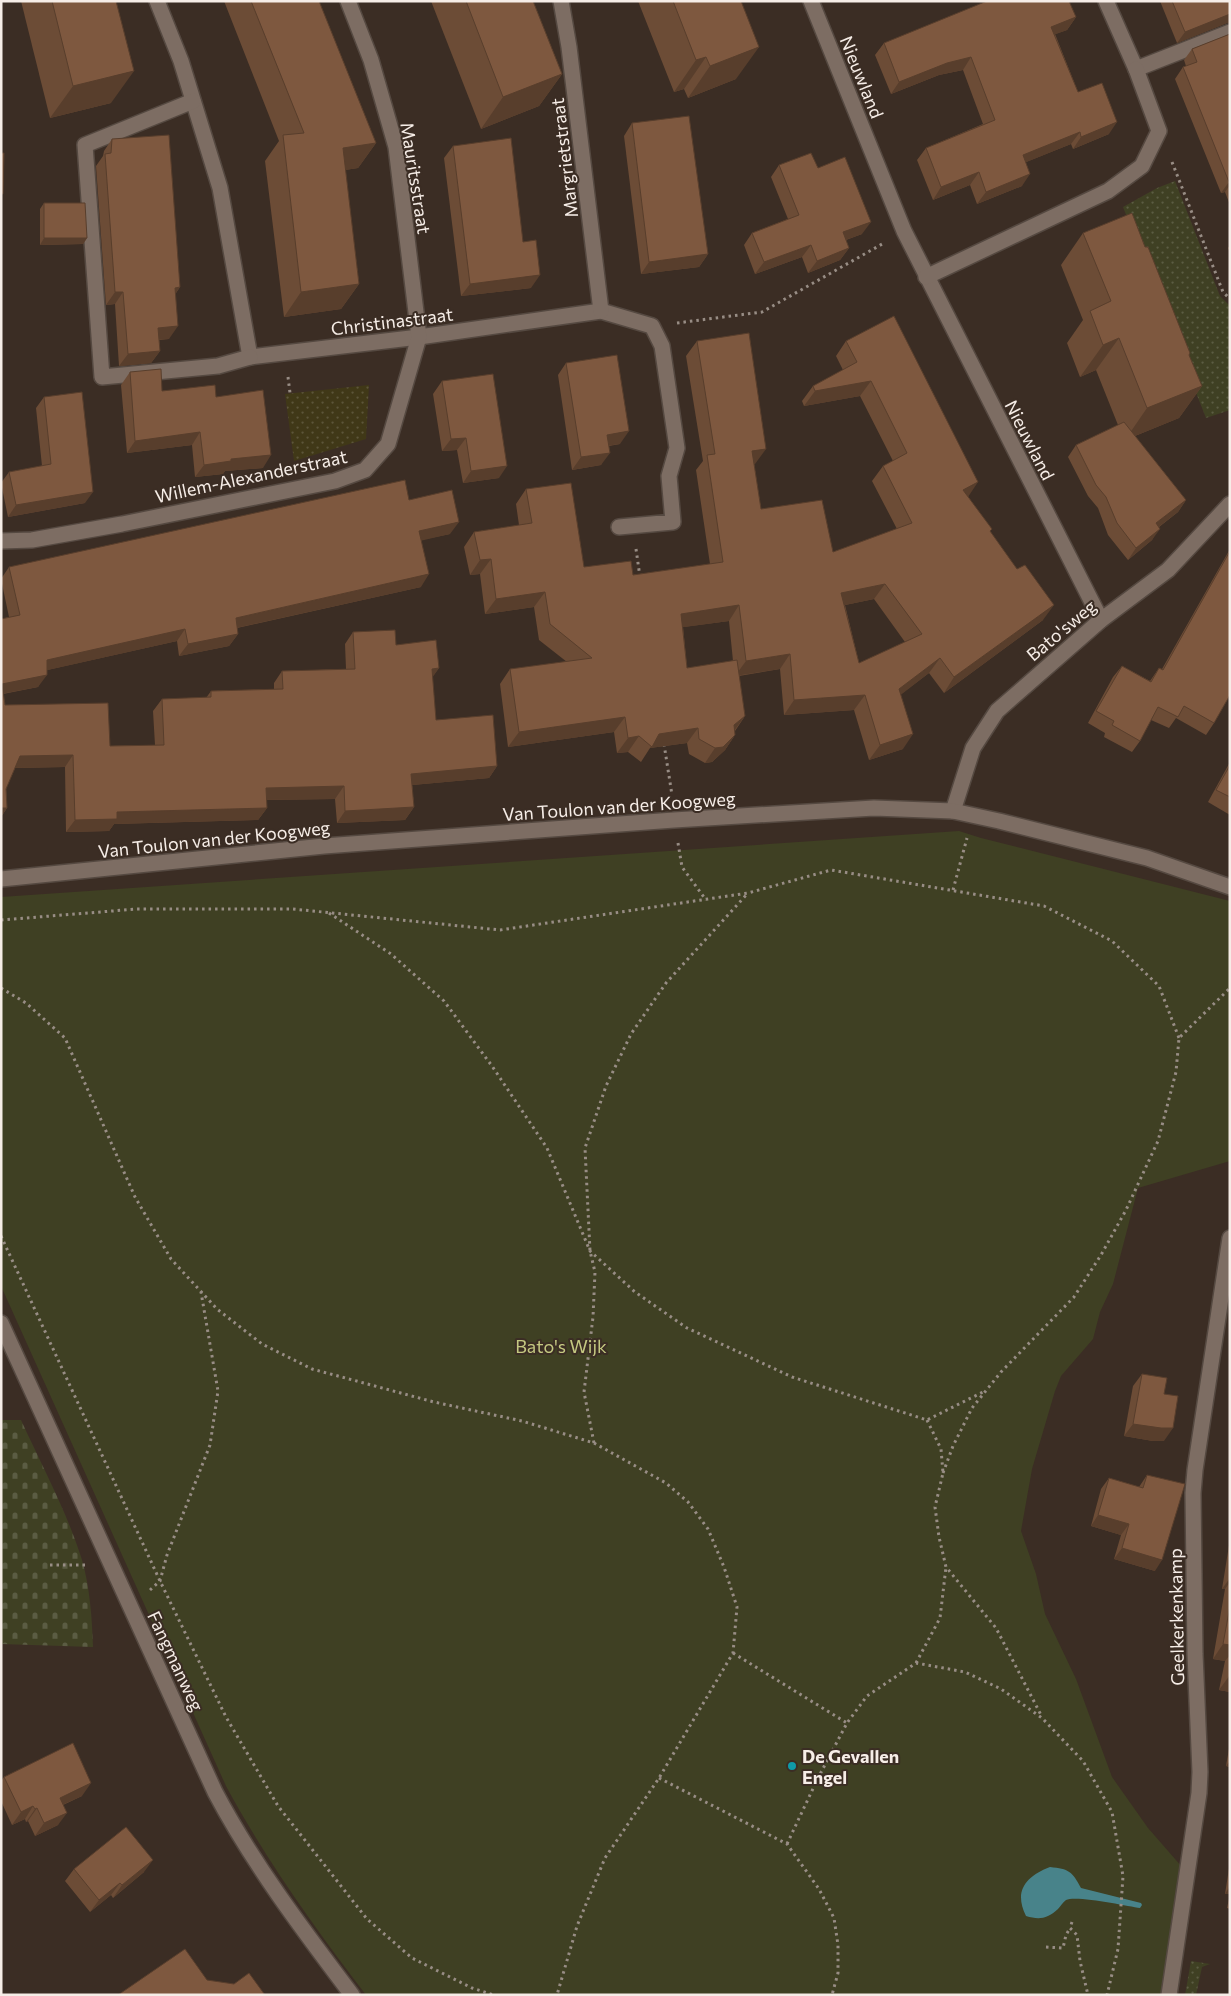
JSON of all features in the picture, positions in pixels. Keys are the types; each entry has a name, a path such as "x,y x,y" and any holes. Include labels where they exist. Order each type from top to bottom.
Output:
{"street":[{"path":"157,1 181,61 220,188 250,358"},
{"name":"Mauritsstraat","path":"348,1 371,60 396,147 419,337"},
{"name":"Margrietstraat","path":"561,1 569,47 601,311"},
{"name":"Nieuwland","path":"811,1 904,232 1101,620"},
{"path":"926,277 1108,191 1142,166 1159,131 1136,69 1106,1"},
{"path":"1136,69 1230,32"},
{"name":"Christinastraat","path":"193,101 85,144 102,377 218,366 250,358 419,337 601,311 652,326"},
{"path":"626,527 673,522 669,476 677,448 662,346 652,326"},
{"name":"Willem-Alexanderstraat","path":"1,541 32,540 122,524 335,481 365,470 388,444 419,337"},
{"name":"Bato'sweg","path":"953,811 973,748 997,711 1101,620 1168,570 1230,504"},
{"name":"Van Toulon van der Koogweg","path":"1,879 324,846 674,820 874,808 953,811 999,821 1147,858 1230,887"},
{"name":"Geelkerkenkamp","path":"1169,1995 1199,1793 1200,1772 1192,1513 1194,1477 1230,1238"},
{"name":"Fangmanweg","path":"1,1323 230,1820 258,1863 352,1995"}],"path":[{"path":"1159,131 1223,292 1230,299"},
{"path":"652,326 762,312 904,232"},
{"path":"626,527 640,581"},
{"path":"663,735 682,868 706,900"},
{"path":"953,890 973,816"},
{"path":"1,920 137,909 294,909 500,930 748,893 831,870 1044,906 1112,941 1159,986 1179,1038 1176,1072 1158,1141 1122,1217 1074,1297 1001,1372 972,1408 953,1446 943,1473 935,1507 939,1537 946,1566 940,1618 916,1663 867,1696 847,1723 788,1844"},
{"path":"748,893 666,983 631,1034 606,1086 585,1148 590,1251 635,1292 687,1328 792,1377 927,1420 985,1391"},
{"path":"329,913 391,954 444,1001 492,1066 546,1148 590,1251 595,1272 593,1317 584,1392 594,1443"},
{"path":"1,988 26,1003 65,1038 92,1094 135,1197 171,1259 217,1309 262,1344 312,1369 434,1402 522,1420 594,1443 666,1483 688,1502 708,1529 724,1567 737,1607 733,1653 659,1778 605,1858 577,1926 557,1995"},
{"path":"1179,1038 1230,988"},
{"path":"1,1236 160,1581 226,1717 278,1806 367,1919 412,1958 472,1988 494,1995"},
{"path":"131,1608 160,1581 167,1555 210,1445 218,1391 201,1291"},
{"path":"927,1420 941,1449 943,1473"},
{"path":"50,1564 83,1566 110,1562"},
{"path":"946,1566 996,1628 1042,1718"},
{"path":"733,1653 847,1723"},
{"path":"916,1663 965,1672 1001,1690 1042,1718 1083,1761 1112,1812 1123,1876 1118,1949 1107,1995"},
{"path":"659,1778 788,1844 819,1889 834,1918 838,1945 838,1973 832,1995"},
{"path":"1046,1947 1063,1948 1072,1922"},
{"path":"1070,1928 1077,1935 1080,1961 1088,1995"}],"green space":[{"path":"1175,181 1220,296 1230,306 1230,410 1206,418 1123,207 1157,188"},
{"name":"Bato's Wijk","path":"959,831 1230,901 1230,1161 1138,1188 1113,1284 1100,1312 1093,1339 1061,1376 1055,1391 1032,1469 1021,1531 1036,1574 1045,1614 1076,1679 1112,1777 1148,1828 1182,1867 1163,1995 366,1995 292,1893 226,1786 1,1286 1,897"},
{"path":"1,1420 21,1420 69,1524 82,1560 87,1581 93,1647 1,1644"},
{"path":"1191,1961 1210,1964 1202,1967 1196,1995 1185,1995"}],"sand":[{"path":"369,385 366,439 294,461 285,394"}],"water":[{"path":"1050,1867 1066,1870 1072,1874 1081,1888 1141,1903 1142,1905 1140,1908 1072,1899 1066,1900 1058,1909 1046,1917 1035,1918 1026,1916 1021,1899 1024,1885 1035,1875"}],"building":[{"path":"52,1 116,1 134,71 73,86"},
{"path":"251,1 319,1 376,143 343,148 359,284 301,292 283,135 304,133"},
{"path":"466,1 533,1 562,74 503,97"},
{"path":"673,1 741,1 759,47 710,66 706,57 696,60"},
{"path":"987,1 1069,1 1076,17 1051,27 1078,92 1102,83 1117,122 1081,137 1080,132 1023,155 1030,174 986,192 979,172 941,187 926,148 995,120 971,57 947,63 899,82 884,43"},
{"path":"1172,1 1230,1 1230,14 1185,32"},
{"path":"1230,34 1229,182 1183,67 1197,62 1192,49"},
{"path":"689,116 708,254 649,262 632,123"},
{"path":"169,135 180,287 175,288 178,326 158,328 160,351 128,354 123,292 115,292 105,154 111,153 112,139"},
{"path":"511,138 523,242 536,240 540,275 470,284 453,146"},
{"path":"1,153 4,153 3,194 1,194"},
{"path":"811,153 818,168 845,157 871,222 843,232 849,248 817,261 811,245 764,262 752,233 799,215 779,165"},
{"path":"44,203 85,203 87,238 44,238"},
{"path":"1132,213 1145,247 1148,247 1202,386 1147,408 1119,338 1103,345 1090,311 1111,301 1083,233"},
{"path":"894,316 978,482 963,490 992,529 990,531 1017,569 1025,565 1054,605 954,677 940,658 899,689 913,734 880,745 865,695 794,700 790,654 746,661 739,605 681,614 687,668 737,660 745,716 734,725 735,735 723,747 715,748 699,739 698,728 659,734 652,747 639,736 628,738 625,717 519,732 510,669 592,658 550,624 545,592 496,599 491,559 480,560 474,532 532,523 526,489 571,483 584,567 631,561 633,575 723,562 707,455 715,454 697,341 749,333 766,449 752,451 761,509 822,500 833,552 912,523 883,466 907,453 871,381 815,391 813,386 857,362 846,341","holes":["885,584 922,634 859,663 841,593"]},
{"path":"617,355 629,431 607,435 610,453 581,457 566,363"},
{"path":"161,369 162,391 215,385 216,397 263,390 271,455 231,459 231,461 204,465 200,432 135,441 130,372"},
{"path":"493,374 507,466 471,471 466,438 451,439 442,381"},
{"path":"82,392 93,492 16,505 9,472 51,464 44,397"},
{"path":"1124,422 1186,500 1156,523 1160,529 1136,548 1117,523 1106,497 1096,485 1076,445"},
{"path":"405,480 409,500 452,490 459,522 419,531 429,574 236,618 238,634 188,644 185,629 47,660 47,675 2,684 5,705 108,703 110,746 164,745 162,699 211,697 211,691 283,689 282,671 355,669 353,632 395,630 396,645 436,640 439,668 432,669 436,720 493,715 497,766 411,774 414,807 345,811 344,786 266,788 267,808 117,812 117,819 75,820 73,755 20,756 6,789 7,808 1,808 1,619 20,615 9,567"},
{"path":"1230,551 1230,695 1214,723 1184,706 1178,717 1158,707 1140,741 1112,725 1114,721 1096,711 1122,666 1151,682 1159,668 1163,670"},
{"path":"1230,765 1230,797 1216,790"},
{"path":"1142,1374 1167,1378 1164,1394 1178,1396 1173,1428 1133,1424"},
{"path":"1147,1475 1185,1484 1162,1560 1122,1548 1129,1524 1098,1515 1109,1478 1143,1488"},
{"path":"1230,1606 1230,1645 1223,1644"},
{"path":"73,1743 91,1783 60,1798 67,1813 44,1823 37,1808 35,1809 33,1806 21,1812 4,1777"},
{"path":"126,1827 153,1860 122,1885 120,1883 99,1900 74,1869"},
{"path":"185,1949 207,1980 234,1984 249,1973 265,1995 118,1995"}],"place":[{"name":"De Gevallen Engel","path":"792,1766"}]}
